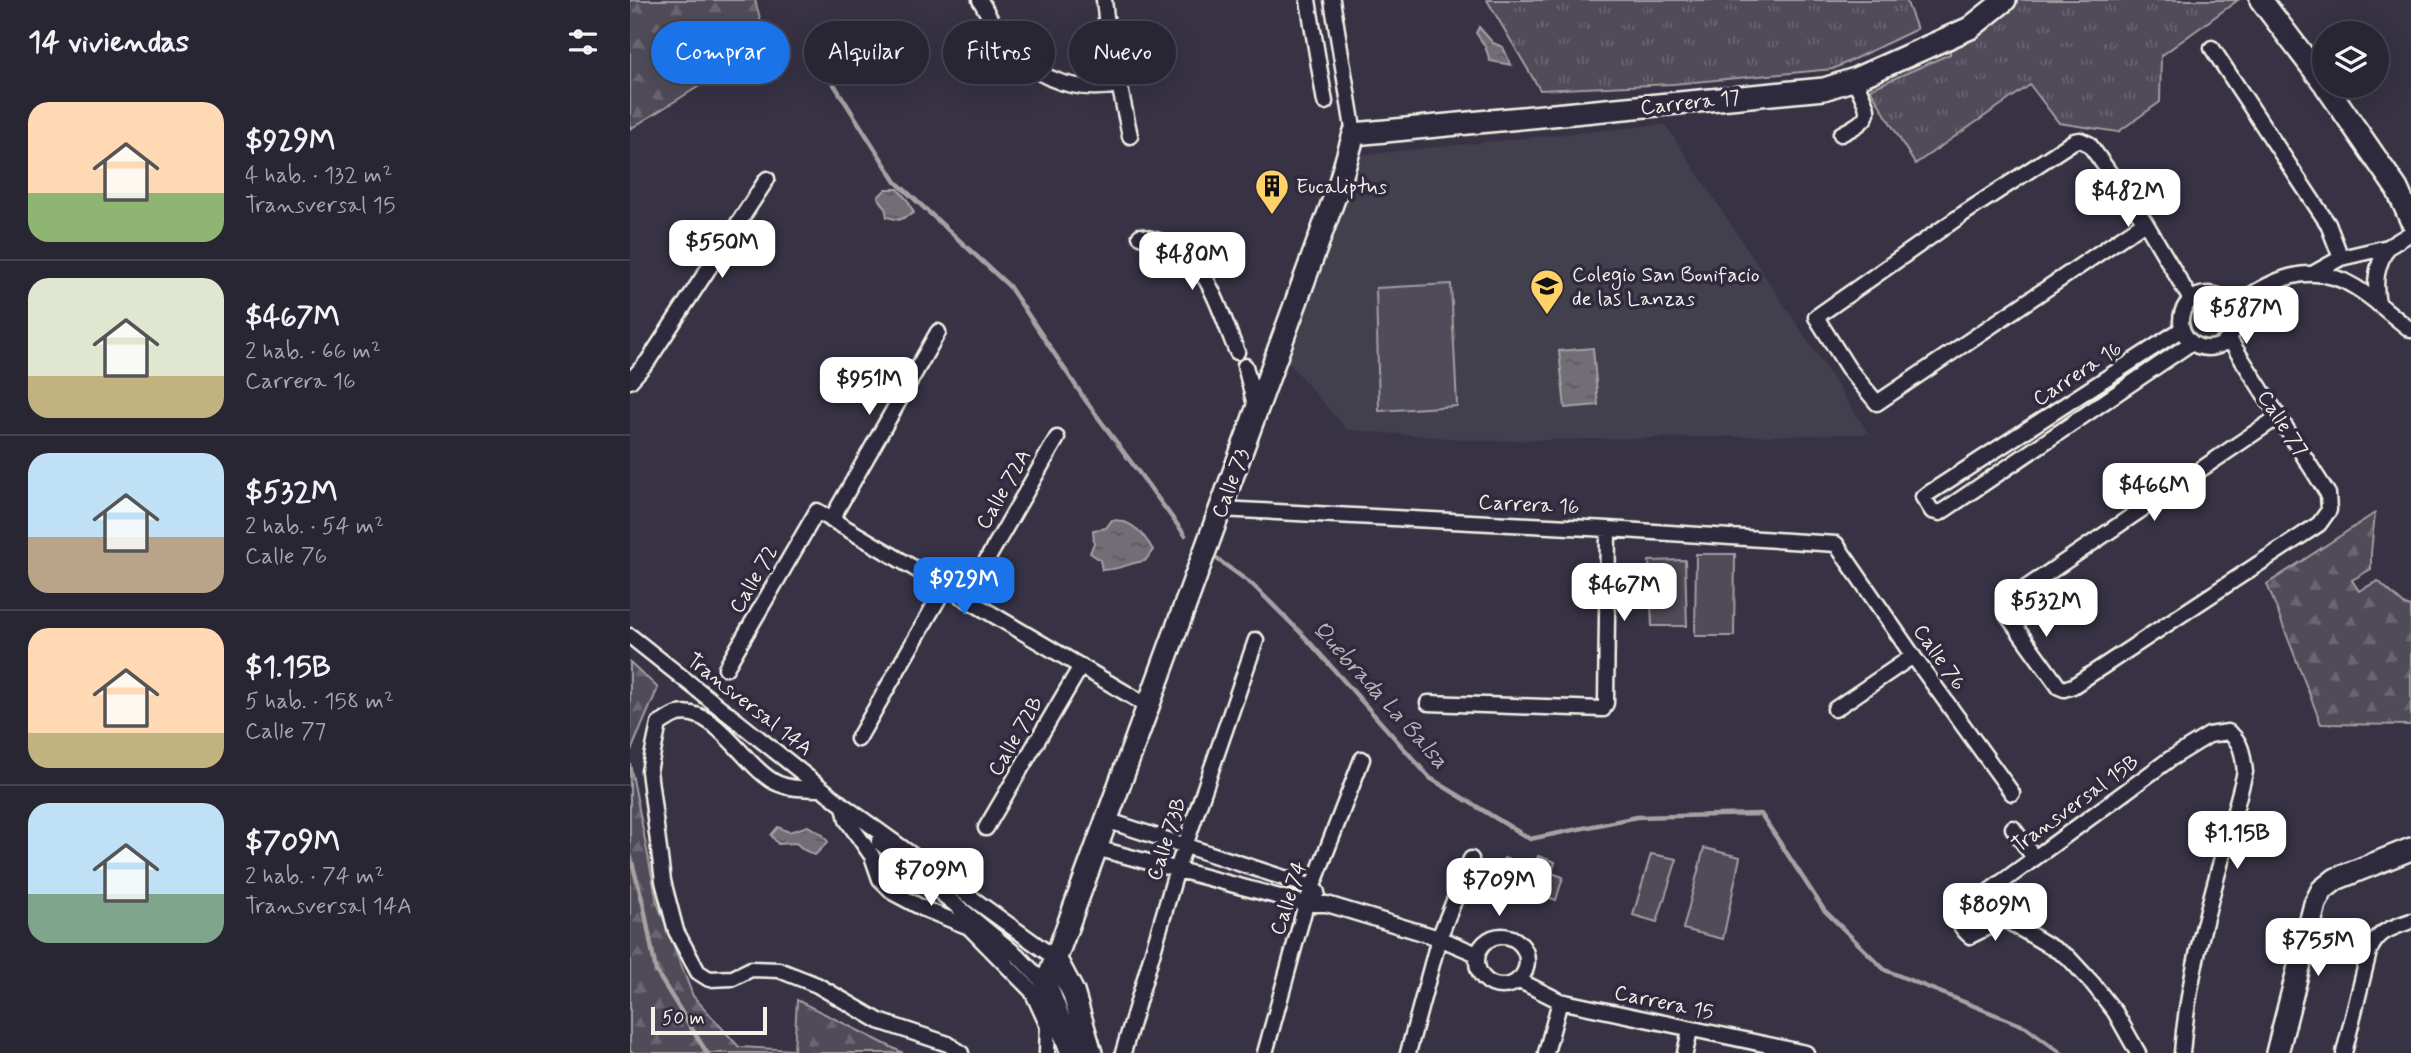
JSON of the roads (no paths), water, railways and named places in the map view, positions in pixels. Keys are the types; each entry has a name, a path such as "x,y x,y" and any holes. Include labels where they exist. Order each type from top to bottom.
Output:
{"street":[{"path":"980,0 998,33 1024,62 1064,85 1094,89 1119,85"},
{"path":"1104,0 1130,136"},
{"path":"1308,0 1325,102"},
{"name":"Calle 73","path":"1046,985 1339,185 1354,134 1332,0"},
{"name":"Carrera 17","path":"1354,134 1825,89 1855,79 1970,28 2005,0"},
{"path":"2262,0 2312,67"},
{"path":"2212,48 2328,223 2341,258"},
{"path":"1841,134 1859,125 1865,117 1868,105 1855,79"},
{"path":"2335,98 2397,189 2411,220"},
{"path":"2145,222 1877,403 1848,368 1816,317 1963,214 2080,139 2089,144 2145,222 2190,300"},
{"path":"630,381 648,361 767,180"},
{"path":"2314,273 2341,258 2388,247 2411,233"},
{"path":"1140,236 1174,246 1192,261 1206,280 1237,352"},
{"path":"2378,304 2376,274 2388,247"},
{"path":"2232,308 2261,287 2291,275 2314,273 2342,279 2411,330"},
{"path":"2213,294 2221,297 2232,308 2235,324 2229,339 2216,348 2207,349 2191,343 2182,330 2182,314 2190,300 2213,294"},
{"name":"Carrera 16","path":"2182,330 1923,497 1936,513 1985,484 2191,343"},
{"path":"938,332 831,520 1148,706"},
{"name":"Calle 77","path":"2229,339 2328,494 2329,510 2319,524 2068,689 2059,687 2007,615 2006,607 2011,598 2278,417"},
{"path":"1245,366 1256,410"},
{"path":"2092,388 2104,402"},
{"name":"Calle 72A","path":"965,598 1057,438"},
{"name":"Carrera 16","path":"1220,509 1836,544"},
{"name":"Calle 72","path":"726,668 817,511 831,520"},
{"path":"1428,703 1603,709 1606,703 1608,529"},
{"name":"Calle 76","path":"1836,544 2012,793"},
{"path":"858,739 946,587"},
{"name":"Transversal 14A","path":"630,636 844,806 1055,958"},
{"name":"Calle 73B","path":"1124,1053 1177,870 1256,640"},
{"path":"1835,709 1913,656"},
{"name":"Calle 72B","path":"986,828 1081,666"},
{"path":"823,789 778,784 705,718 694,714 678,714 659,724 649,771 663,881 676,931 698,972 709,979 733,978 751,969 779,970 817,985 879,1021 948,1044 961,1053"},
{"name":"Transversal 15B","path":"2004,919 1970,936 1961,929 1959,921 1961,912 2171,759 2208,735 2228,732 2236,737 2242,751 2245,772 2202,935 2185,1013 2182,1053"},
{"name":"Calle 74","path":"1265,1053 1306,904 1362,759"},
{"path":"844,806 847,820 872,856 880,879 894,893 924,909 969,927 1032,991 1048,1026 1047,1053"},
{"name":"Transversal 14A","path":"844,806 860,826 1018,956 1046,985"},
{"path":"1106,820 1312,887 1327,904"},
{"path":"2013,828 2034,859"},
{"path":"1096,848 1306,904 1327,904 1439,938 1477,954"},
{"path":"2277,1053 2315,904 2322,890 2336,879 2411,849"},
{"path":"1408,1053 1439,938 1471,859"},
{"path":"1991,891 2004,919 2068,957 2115,1012 2138,1053"},
{"path":"2344,1053 2374,939 2384,930 2411,921"},
{"path":"1494,937 1511,938 1524,949 1526,966 1518,980 1503,986 1488,982 1478,970 1477,954 1480,947 1494,937"},
{"path":"1055,958 1073,992 1091,1053"},
{"name":"Carrera 15","path":"1518,980 1560,1001 1807,1053"},
{"path":"1046,985 1072,1053"},
{"path":"1546,1053 1560,1001"},
{"path":"1685,1053 1690,1030"}],"water":[{"path":"1479,27 1493,43 1503,47 1511,65 1490,61 1485,46 1476,33"},
{"path":"886,189 898,189 914,213 899,220 887,217 885,207 878,197"},
{"path":"1593,348 1598,405 1565,408 1559,351"},
{"path":"1112,520 1126,522 1146,539 1153,550 1145,561 1102,570 1100,560 1090,553 1094,543 1093,530 1106,528"},
{"path":"808,826 822,834 828,842 815,855 796,843 778,844 771,835 778,827 789,832"}],"waterway":[{"path":"834,84 896,182 1009,286 1086,401 1185,535"},
{"name":"Quebrada La Balsa","path":"1217,559 1253,585 1305,637 1430,778 1530,839 1637,817 1761,814 1824,910 1885,970 2026,1027 2061,1053"},
{"path":"630,855 643,903 656,971 707,1053"}],"place":[{"name":"Eucaliptus","path":"1272,216"},
{"name":"Colegio San Bonifacio de las Lanzas","path":"1547,316"}]}
